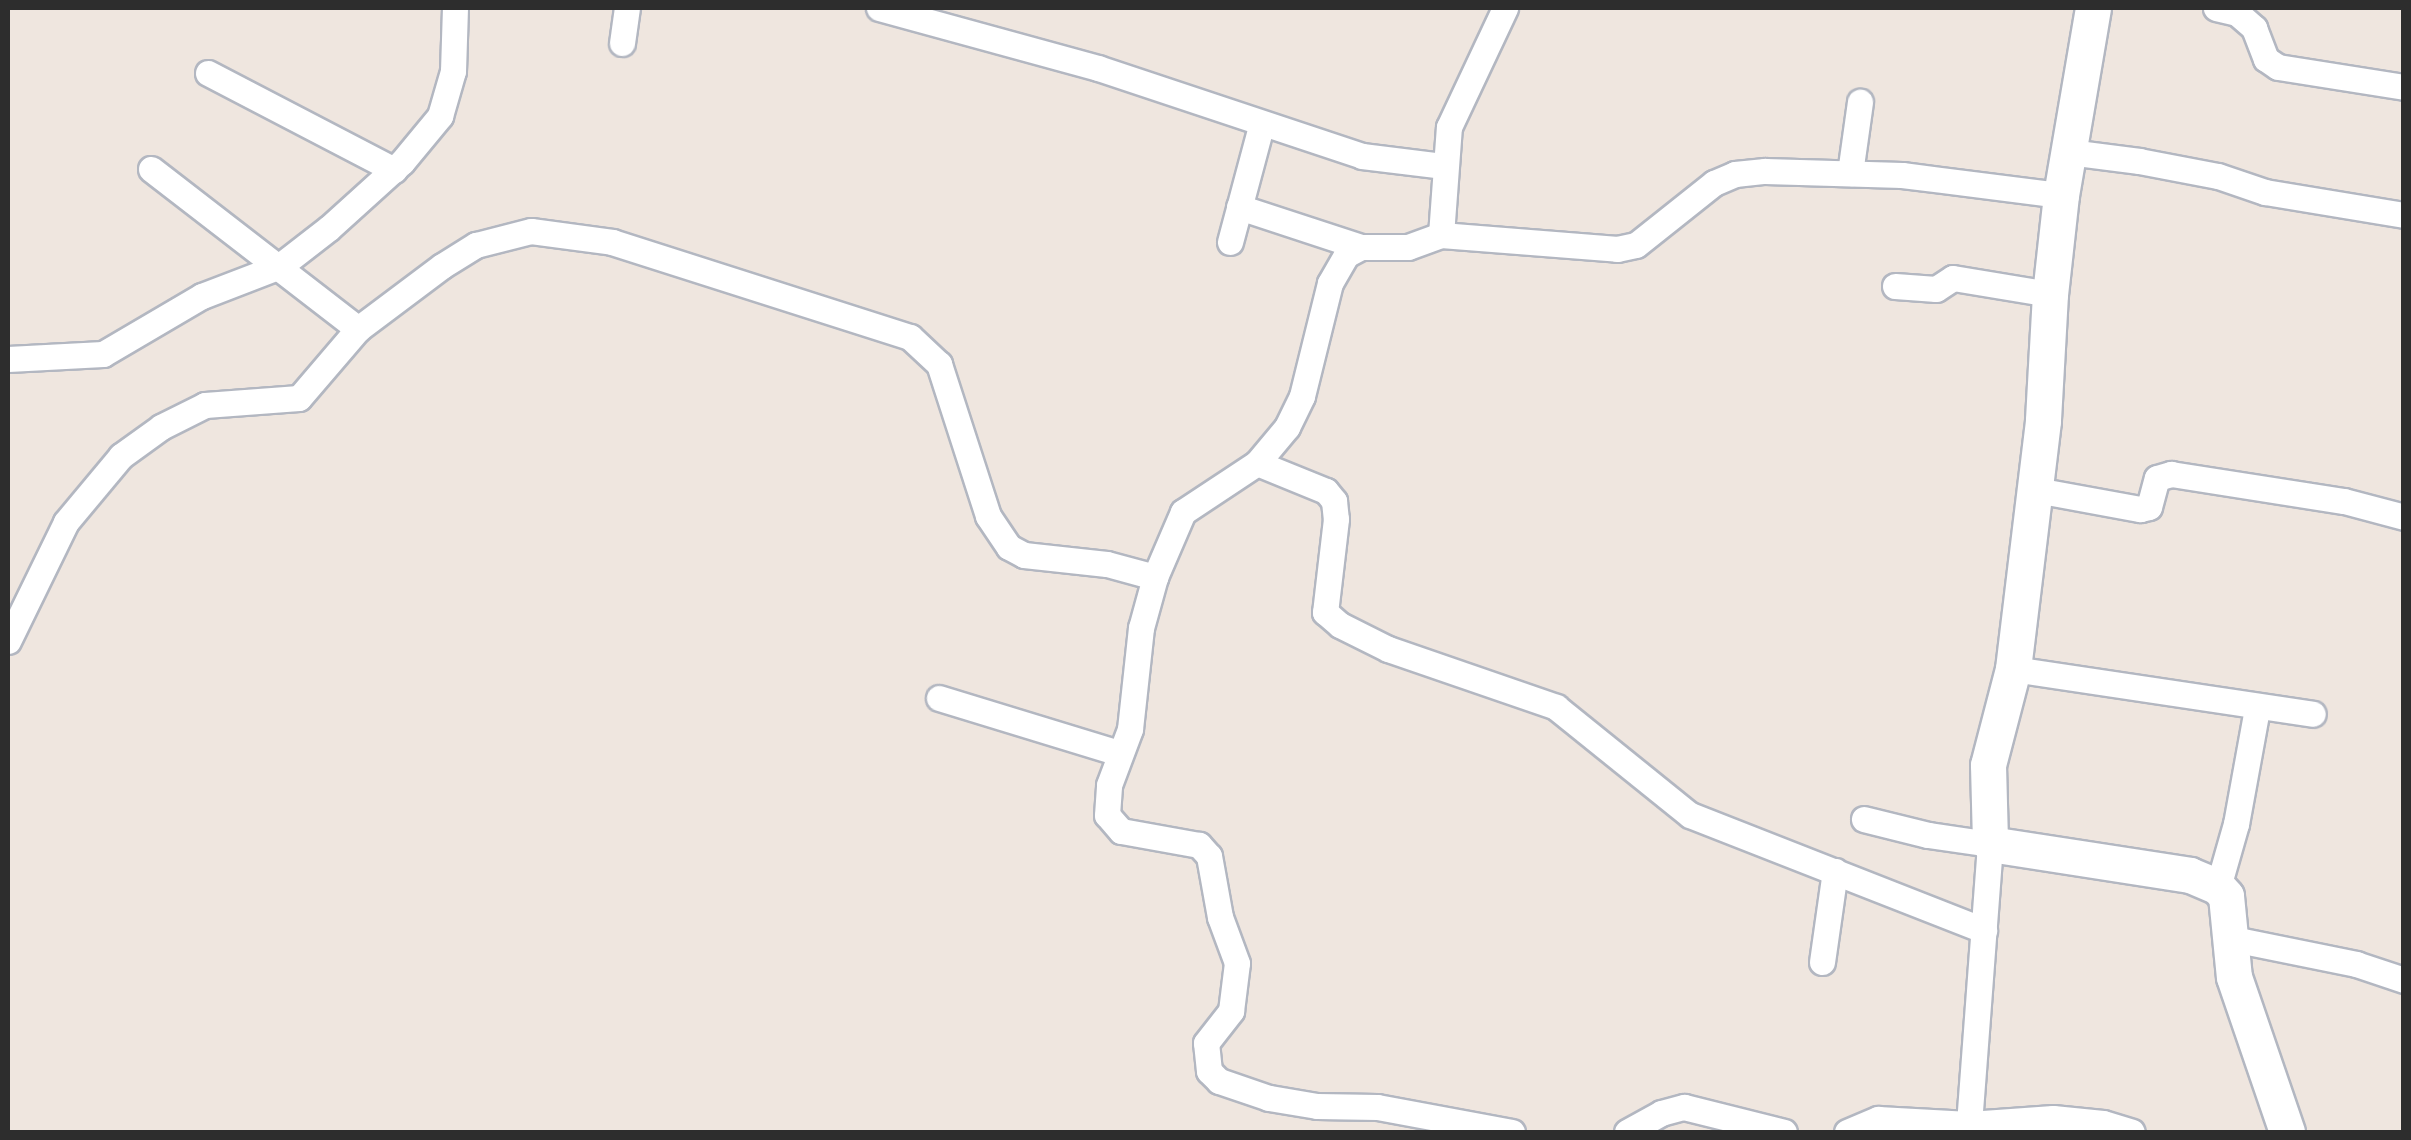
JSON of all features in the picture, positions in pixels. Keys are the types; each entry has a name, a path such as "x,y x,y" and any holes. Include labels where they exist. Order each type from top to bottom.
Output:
{"street":[{"path":"8,360 103,354 202,296 280,266 394,170 440,116 453,71 455,8"},
{"path":"622,42 626,8"},
{"path":"879,8 1098,68 1261,126 1362,156 1444,166"},
{"path":"1441,235 1444,166 1453,116 1504,8"},
{"path":"1969,1128 1990,844 1988,765 2013,669 2036,490 2061,195 2094,8"},
{"path":"2216,8 2238,13 2254,28 2266,59 2278,67 2404,87"},
{"path":"208,73 394,170"},
{"path":"1850,172 1860,102"},
{"path":"1230,242 1261,126"},
{"path":"2069,152 2218,176 2265,192 2404,216"},
{"path":"151,169 358,329"},
{"path":"1239,207 1361,247 1408,247 1441,235 1618,249 1636,244 1714,183 1735,174 1850,172 2061,195"},
{"path":"8,641 66,522 122,456 161,427 204,405 299,398 358,329 442,266 500,236 531,231 612,242 919,342 934,356 944,374 988,516 1010,547 1024,555 1107,564 1155,577"},
{"path":"1361,247 1337,267 1302,396 1286,427 1257,463 1183,512 1155,577 1138,648 1130,729 1109,785 1107,815 1122,831 1199,845 1209,856 1220,917 1237,963 1231,1011 1206,1043 1209,1071 1219,1080 1294,1102 1378,1107 1512,1132"},
{"path":"1895,286 1936,289 1954,278 2050,294"},
{"path":"1257,463 1326,491 1334,501 1336,520 1325,612 1340,625 1388,650 1556,707 1690,815 1984,930"},
{"path":"2036,490 2140,510 2149,507 2158,478 2172,474 2344,500 2404,517"},
{"path":"2013,669 2313,714"},
{"path":"939,698 1119,753"},
{"path":"2218,887 2236,824 2256,708"},
{"path":"1864,819 1928,835 2190,875 2218,887 2226,896 2234,977 2288,1132"},
{"path":"1822,962 1836,871"},
{"path":"2232,939 2356,964 2404,980"},
{"path":"1628,1132 1661,1112 1684,1107 1784,1132"},
{"path":"1846,1132 1878,1119 1969,1128 2054,1118 2103,1123 2132,1132"}]}
